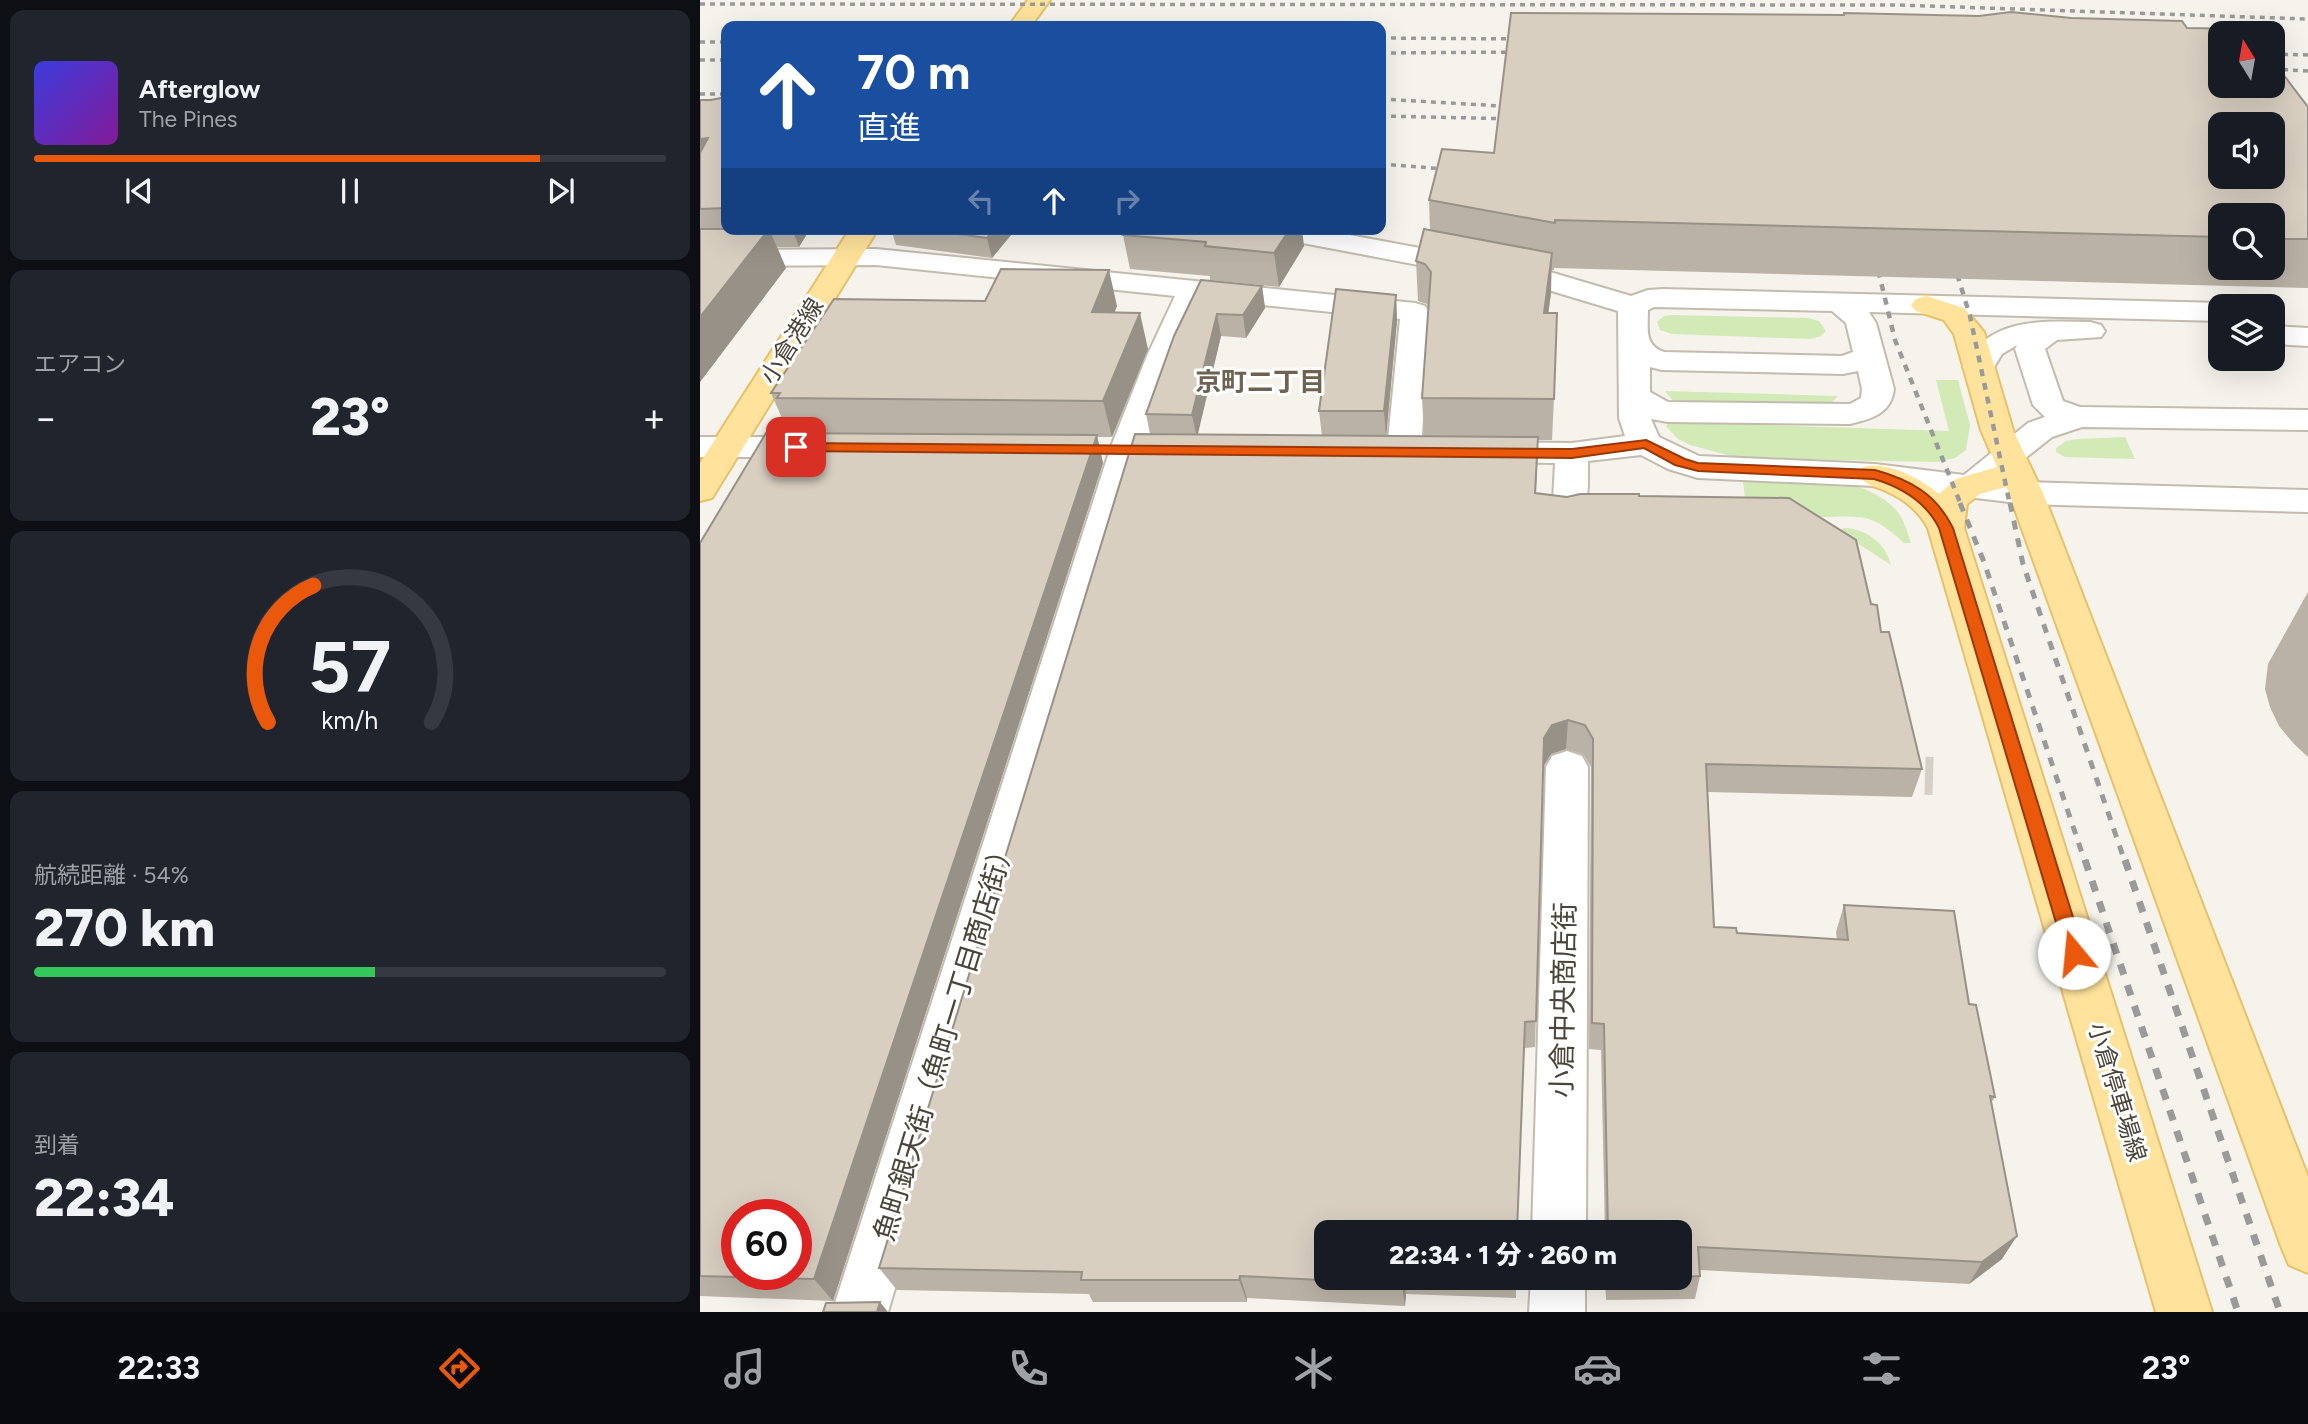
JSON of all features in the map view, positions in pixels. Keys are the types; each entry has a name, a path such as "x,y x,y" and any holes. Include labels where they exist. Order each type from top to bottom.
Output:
{"main road":[{"path":"1024,21 1040,0"},
{"name":"小倉港線","path":"700,490 713,447 859,235"},
{"path":"1926,305 1954,314 1966,325 1997,430 2017,474 2308,1246"},
{"name":"小倉停車場線","path":"1875,475 1907,486 1923,497 1937,511 1946,528 2184,1312"},
{"path":"1946,528 1948,505 1969,485"}],"street":[{"path":"1303,235 1550,281 1633,306 1648,299 1663,298 2208,312"},
{"path":"700,258 876,257 1415,312 1418,451 1572,453 1646,444"},
{"name":"魚町銀天街（魚町一丁目商店街）","path":"860,1312 1127,449 1161,358 1193,288"},
{"path":"1635,397 1656,410 1668,412 1850,414 1864,411 1877,398 1878,389 1856,314 1838,302"},
{"path":"1633,306 1635,418 1639,431 1646,444 1680,462 1698,467 1875,475 1969,485 2017,474 2088,471 2308,475"},
{"path":"2285,313 2308,314"},
{"path":"2057,331 2034,339 2030,349 2030,356 2049,405 2057,411 2079,417 2308,420"},
{"path":"1979,367 1990,348 2008,337 2057,331 2208,334"},
{"path":"2285,336 2308,337"},
{"path":"1633,342 1643,355 1662,361 1843,365 1865,359 1868,353"},
{"path":"2017,474 2040,430 2079,417"},
{"path":"713,447 837,447"},
{"path":"1566,512 1570,502 1572,453"},
{"path":"2017,474 2308,501"},
{"name":"小倉中央商店街","path":"1559,1220 1567,767"},
{"path":"1558,1290 1558,1312"}],"green space":[{"path":"1664,316 1808,318 1819,321 1826,331 1811,339 1672,334 1660,330 1657,322"},
{"path":"1936,380 1958,380 1970,425 1966,450 1955,458 1937,462 1739,458 1690,445 1678,439 1666,426 1669,422 1949,431"},
{"path":"1665,391 1838,396 1828,406 1685,403 1672,400"},
{"path":"2125,437 2135,459 2065,457 2056,452 2056,448 2066,441"},
{"path":"1743,481 1823,481 1863,489 1880,497 1895,509 1903,521 1911,543 1904,543 1882,525 1864,518 1811,516 1745,498"},
{"path":"1845,528 1861,531 1874,539 1885,550 1891,565 1837,530"}],"building":[{"path":"2011,12 2071,18 2182,21 2187,28 2208,28 2208,98 2286,98 2286,78 2308,107 2308,239 2285,239 2285,203 2208,203 2208,237 1555,220 1555,223 1429,200 1442,149 1494,153 1511,13 1844,13 1979,16"},
{"path":"721,98 721,208 700,209 700,153 708,138 700,139 700,100"},
{"path":"700,229 721,229 721,235 764,235 700,317"},
{"path":"1424,229 1552,253 1544,313 1557,313 1554,399 1422,398 1431,272 1425,264 1416,261"},
{"path":"965,235 989,235 987,238"},
{"path":"1123,235 1286,235 1274,253 1205,246 1206,242"},
{"path":"1001,269 1109,270 1092,312 1140,313 1103,401 777,398 780,393 771,393 834,299 985,301"},
{"path":"1201,280 1262,286 1243,315 1217,314 1192,415 1146,414 1174,336"},
{"path":"1336,289 1396,295 1384,411 1319,411"},
{"path":"766,433 1097,435 814,1279 812,1199 721,1199 721,1277 700,1276 700,543"},
{"path":"1135,434 1538,437 1535,493 1567,497 1580,494 1639,494 1789,498 1856,540 1871,604 1877,605 1881,632 1889,632 1922,769 1706,764 1714,927 1736,928 1737,933 1848,940 1844,905 1954,911 1969,1004 1976,1005 1995,1097 1990,1096 2017,1236 1982,1262 1698,1247 1700,1276 1692,1276 1692,1220 1608,1220 1604,1024 1592,1023 1593,739 1585,725 1568,720 1552,725 1544,738 1536,1021 1525,1022 1517,1220 1314,1220 1314,1280 1240,1276 1239,1280 1081,1280 1082,1272 879,1268"},
{"path":"880,1302 877,1312 823,1312 826,1303"}],"tunnel":[{"path":"1868,774 1933,776"}],"railway":[{"path":"700,4 1898,5 2308,19"},
{"path":"1386,38 1528,39"},
{"path":"700,42 721,42"},
{"path":"1386,53 1524,52"},
{"path":"2286,54 2308,55"},
{"path":"700,60 721,60"},
{"path":"2286,70 2308,71"},
{"path":"700,94 721,94"},
{"path":"1386,99 1518,107"},
{"path":"1386,116 1517,119"},
{"path":"1386,164 1458,170"},
{"path":"1875,257 1895,340 1961,505"},
{"path":"1953,261 1970,316 2010,505"},
{"path":"1960,503 1984,562 2085,862"},
{"path":"2010,503 2023,564 2125,862"},
{"path":"2085,860 2238,1312"},
{"path":"2125,860 2280,1312"}],"district":[{"name":"京町二丁目","path":"1260,382"}],"route":[{"path":"796,447 1572,453 1646,444 1680,462 1698,467 1875,475 1895,481 1923,497 1937,511 1946,528 2074,953"}]}
